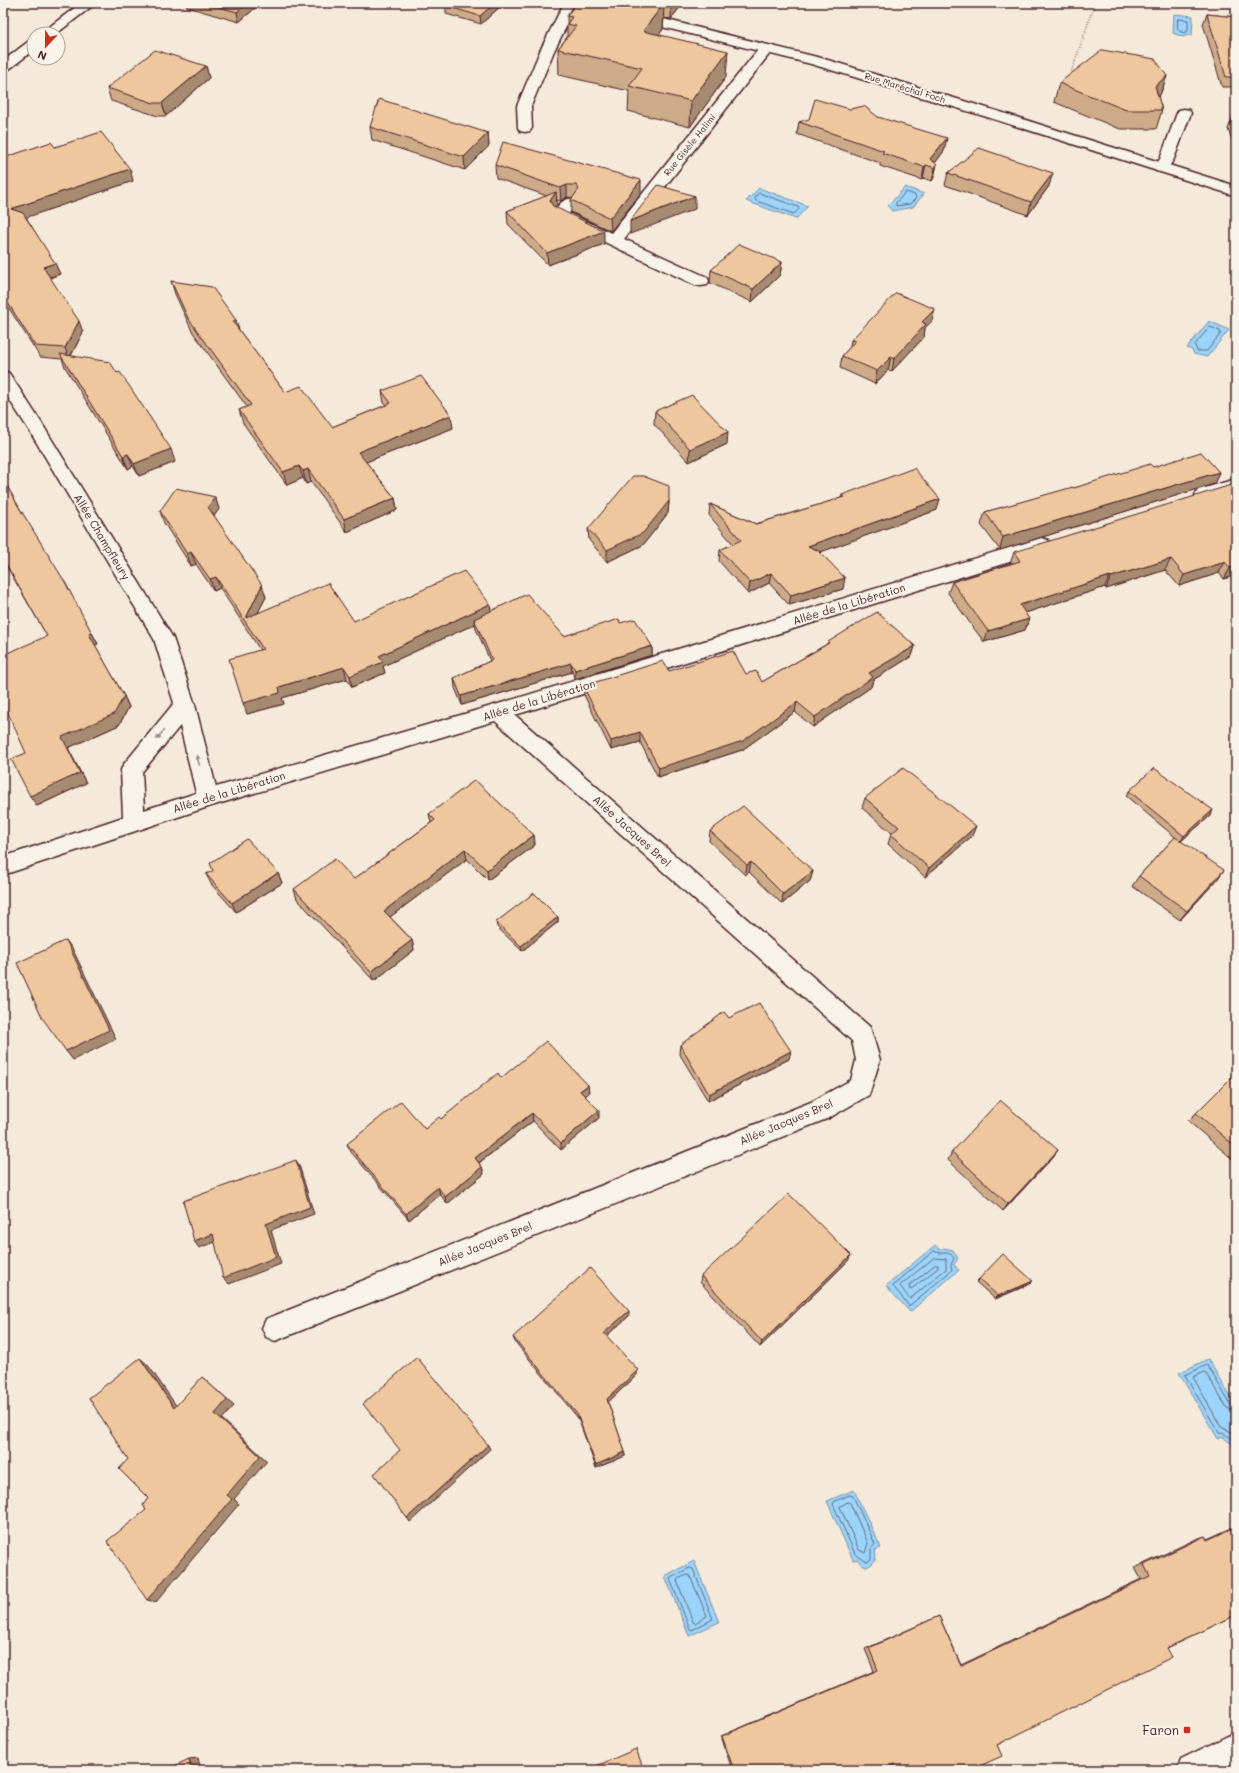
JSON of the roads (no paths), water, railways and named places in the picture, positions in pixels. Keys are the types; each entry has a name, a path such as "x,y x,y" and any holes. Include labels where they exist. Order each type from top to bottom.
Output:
{"street":[{"name":"Rue Maréchal Foch","path":"570,3 640,17 862,75 1236,191"},
{"name":"Rue Gisèle Halimi","path":"614,240 766,49"},
{"path":"570,202 560,215 700,281"},
{"name":"Allée Champfleury","path":"3,377 35,426 163,638 185,706 208,798"},
{"path":"1183,502 1236,485"},
{"name":"Allée de la Libération","path":"3,866 208,798 498,712 1062,539"},
{"path":"134,823 131,770 185,706"},
{"name":"Allée Jacques Brel","path":"275,1328 820,1110 861,1087 868,1060 862,1035 498,712"},
{"path":"1192,1770 1236,1747"}],"lane":[{"path":"58,26 89,3"},
{"path":"525,128 524,106 547,51 570,3"},
{"path":"3,67 26,50"},
{"path":"1161,168 1167,159 1184,113"}],"water":[{"path":"1174,14 1193,16 1192,36 1188,35 1183,37 1173,33"},
{"path":"905,187 924,194 913,207 892,211 888,206"},
{"path":"759,188 808,206 796,219 746,201"},
{"path":"1209,321 1229,330 1207,357 1194,354 1192,350 1187,348"},
{"path":"935,1245 940,1250 944,1248 953,1250 958,1258 954,1265 959,1270 910,1312 886,1286"},
{"path":"1208,1359 1236,1406 1236,1443 1229,1442 1223,1437 1218,1439 1179,1373"},
{"path":"854,1490 881,1548 875,1550 875,1561 866,1567 857,1559 853,1560 827,1501"},
{"path":"694,1561 719,1622 689,1636 665,1576"}],"place":[{"name":"Faron","path":"1187,1730"}]}
